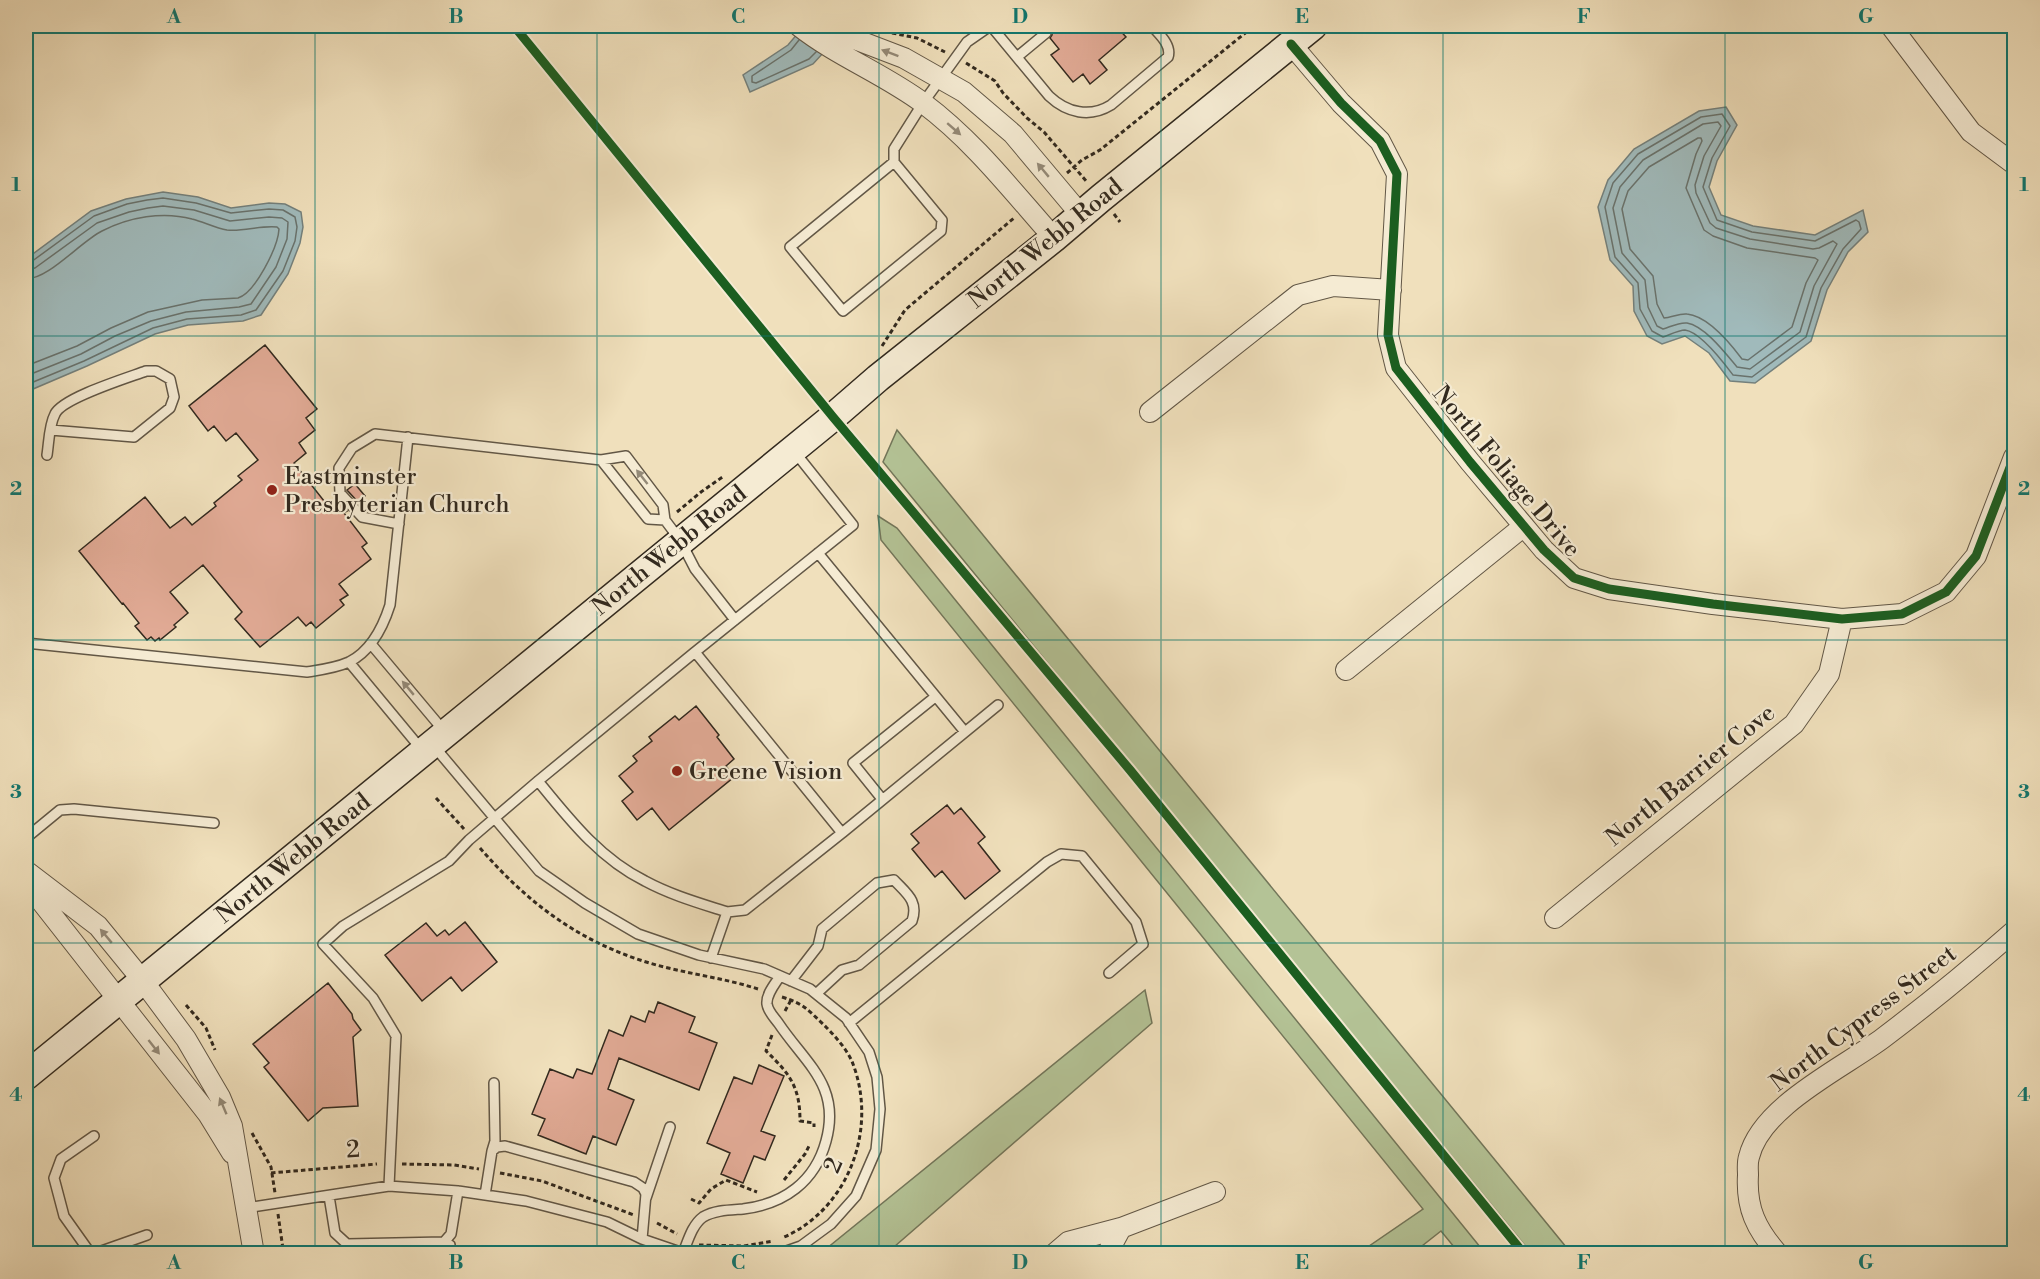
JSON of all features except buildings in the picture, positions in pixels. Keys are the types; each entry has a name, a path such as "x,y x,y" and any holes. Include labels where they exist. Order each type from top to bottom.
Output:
{"main road":[{"name":"North Webb Road","path":"26,1076 433,742 671,528 793,450 878,378 1054,238 1313,26"}],"street":[{"path":"799,26 904,58 964,92 1013,134 1081,215"},
{"path":"1890,26 1971,132 2014,164"},
{"path":"837,38 961,135 1054,238"},
{"name":"North Foliage Drive","path":"1291,44 1341,102 1380,141 1396,174 1388,335 1396,368 1470,462 1544,550 1574,578 1600,586 1713,604 1842,619 1902,614 1946,592 1976,556 2014,457"},
{"path":"1150,412 1298,295 1333,286 1391,290"},
{"path":"1346,670 1524,526"},
{"name":"North Barrier Cove","path":"1555,918 1794,724 1829,674 1842,619"},
{"path":"26,871 98,926 186,1039 220,1097 232,1126 254,1254"},
{"path":"26,882 208,1114 238,1162"},
{"name":"North Cypress Street","path":"1778,1254 1753,1218 1746,1195 1749,1157 1761,1130 1797,1095 1881,1039 1977,964 2014,931"},
{"path":"1054,1254 1068,1242 1120,1228 1215,1192"},
{"path":"1107,1254 1120,1228"}],"lane":[{"path":"894,162 790,247 843,311 941,231 942,220 894,162 894,149 940,78 979,29 990,26 1058,105 1086,113 1101,111 1112,105 1168,57 1170,52 1166,43 1152,26"},
{"path":"1017,57 1046,33"},
{"path":"46,455 51,430 55,413 66,402 146,371 156,371 170,379 174,397 170,408 134,437 51,430"},
{"path":"399,524 362,517 340,493 339,468 352,448 375,434 601,460 626,456 663,504 671,528 695,569 735,620"},
{"path":"26,643 307,672 350,662 371,644 385,622 390,605 408,437"},
{"path":"389,1186 396,1036 373,998 323,944 343,926 449,861 538,781 854,525 793,450"},
{"path":"601,460 648,519 671,528"},
{"path":"818,554 964,732"},
{"path":"371,644 433,742"},
{"path":"695,652 842,832"},
{"path":"350,662 433,742 539,871 585,903 638,934 711,958 764,969 810,989 846,1018 869,1052 877,1077 880,1109 876,1150 856,1196 831,1224 801,1246 778,1254"},
{"path":"882,799 853,763 935,697"},
{"path":"538,781 578,830 604,853 643,880 674,894 727,912 745,910 999,705"},
{"path":"26,838 60,810 74,808 214,823"},
{"path":"849,1023 1047,862 1061,854 1082,856 1136,922 1143,944 1109,973"},
{"path":"791,981 818,946 822,929 877,883 894,880 914,902 915,913 912,921 859,965 842,970 816,994"},
{"path":"711,958 727,912"},
{"path":"246,1208 389,1186 458,1191 526,1201 607,1222 642,1239 685,1253 694,1227 703,1218 724,1210 763,1206 786,1197 796,1190 818,1162 825,1144 830,1116 829,1102 823,1084 778,1024 767,1004 769,993 780,976"},
{"path":"485,1195 495,1141 494,1083"},
{"path":"646,1198 670,1127"},
{"path":"94,1136 61,1159 54,1178 64,1216 92,1254 147,1235"},
{"path":"492,1151 497,1147 505,1146 634,1182 643,1188 646,1198 642,1239"},
{"path":"444,1242 451,1234 458,1191"},
{"path":"329,1196 335,1233 347,1244 444,1242 450,1245 450,1254"}],"path":[{"path":"1055,183 1082,160 1100,150 1254,26"},
{"path":"880,349 905,310 1026,207"},
{"path":"671,528 701,492 729,472"},
{"path":"791,1000 768,1041 766,1052 786,1070 800,1102 800,1121 814,1124 814,1130"},
{"path":"775,1186 784,1180 805,1154 815,1136"},
{"path":"691,1199 699,1203 711,1189 726,1180 755,1192 765,1192"}],"green space":[{"path":"897,430 1571,1253 1531,1253 883,462"},
{"path":"878,516 897,528 1485,1253 1459,1253 1441,1231 1413,1253 1359,1253 1423,1209 881,540"},
{"path":"1145,990 1152,1023 887,1253 821,1253"}],"water":[{"path":"804,26 848,26 813,64 750,92 743,75 788,45"},
{"path":"1726,107 1737,125 1717,161 1709,187 1721,215 1753,226 1815,235 1863,210 1868,232 1848,252 1827,290 1811,341 1755,383 1730,381 1709,353 1685,336 1662,344 1647,336 1634,311 1633,286 1610,260 1598,207 1608,180 1634,149 1699,111"},
{"path":"163,192 198,197 231,208 269,203 285,204 301,212 303,227 300,243 288,274 261,315 243,321 188,325 155,334 26,392 26,259 91,211 126,199"}],"cycle path":[{"path":"514,26 833,417 1130,770 1524,1254"},
{"path":"1291,44 1341,103 1380,141 1397,174 1388,335 1396,368 1470,462 1544,550 1574,578 1609,589 1842,619 1902,614 1946,592 1976,556 2014,457"}],"place":[{"name":"Eastminster Presbyterian Church","path":"272,490"},
{"name":"Greene Vision","path":"677,771"}]}
